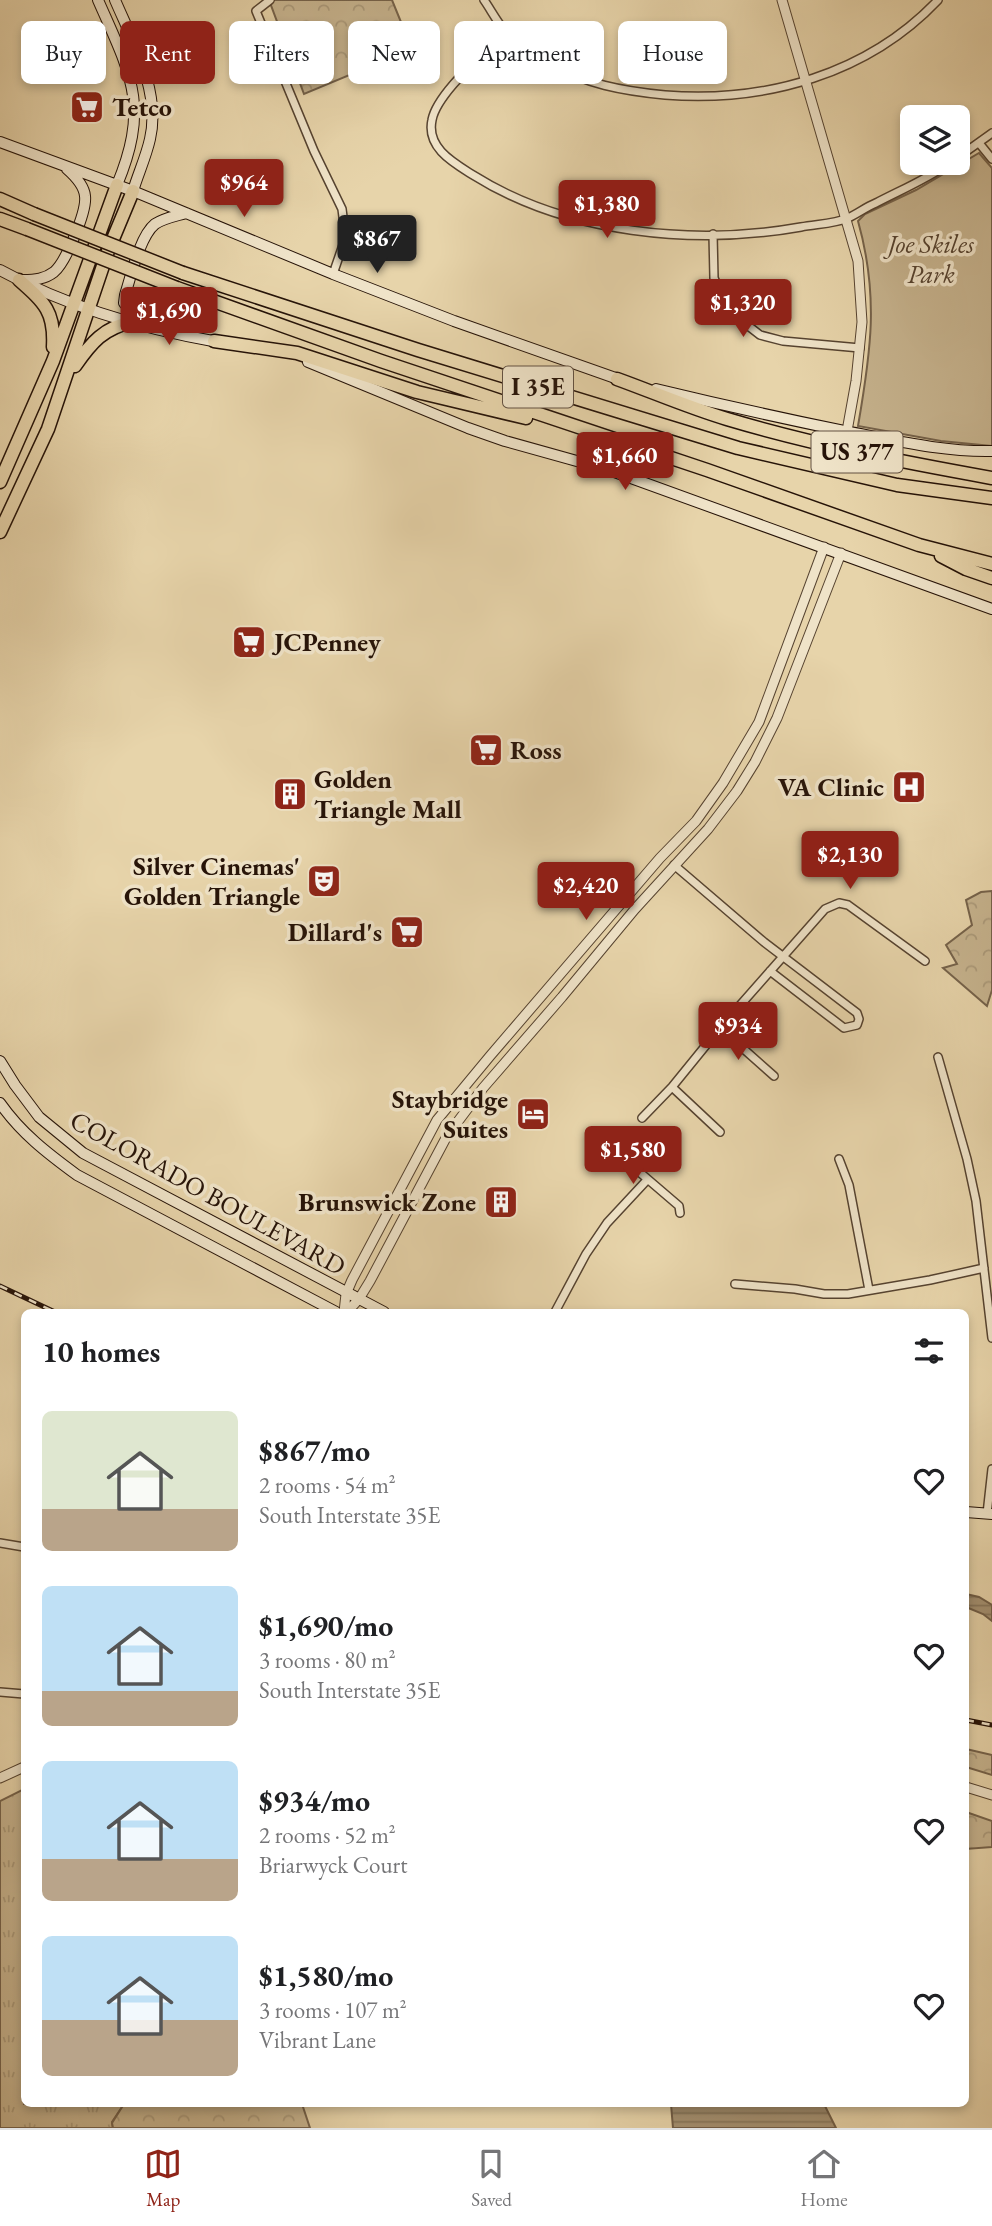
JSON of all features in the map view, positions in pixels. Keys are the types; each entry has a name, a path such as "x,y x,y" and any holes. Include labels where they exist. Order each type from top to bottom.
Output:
{"highway":[{"path":"0,482 52,361 117,186"},
{"path":"0,532 48,429 108,251 133,191"},
{"name":"I 35E","path":"0,200 183,273 418,351 738,449 897,485 992,500"},
{"name":"I 35E","path":"0,219 177,288 381,361 707,470 919,545 992,564"},
{"path":"19,280 40,299 52,319 52,361"},
{"path":"65,381 89,345 99,336 109,329 133,323"},
{"path":"214,341 297,353 417,392 601,435"},
{"name":"US 377","path":"617,379 724,418 802,440 992,478"},
{"path":"919,545 992,579"}],"main road":[{"path":"0,142 117,186 129,156 135,103 131,79 98,0"},
{"path":"115,0 140,59 152,114 150,138 133,191"},
{"path":"19,280 48,277 62,264 84,209 85,200 82,186 66,167"},
{"name":"US 377","path":"117,186 454,321 617,379"},
{"path":"148,327 124,303 125,295 145,237 154,225 167,218 187,213"},
{"path":"0,270 89,309 133,323 314,364 505,442 609,470 992,609"},
{"path":"617,379 752,413 941,449 992,451"},
{"name":"COLORADO BOULEVARD","path":"0,1061 39,1116 83,1153 378,1309"},
{"name":"COLORADO BOULEVARD","path":"0,1102 14,1122 38,1147 77,1175 330,1309"},
{"path":"969,1512 990,1514"}],"street":[{"path":"270,0 256,11 314,151 342,209 345,233 333,274"},
{"path":"484,0 498,21"},
{"path":"782,0 858,261 861,287 860,348 847,431"},
{"path":"595,84 635,92 713,97 739,96 807,81 870,54 920,19 938,0"},
{"path":"455,84 441,98 432,118 431,128 433,140 452,162 496,190 517,199 562,214 619,228 660,233 769,232 846,219 928,175"},
{"path":"970,150 992,133"},
{"path":"979,144 992,159"},
{"path":"713,234 714,278 729,311 761,335 783,341 860,348"},
{"path":"345,1309 346,1294 438,1120 660,859 696,821 742,754 766,705 824,547"},
{"path":"348,1309 359,1299 447,1136 483,1087 708,829 737,791 777,718 841,554"},
{"path":"742,754 755,762"},
{"path":"660,859 674,865 783,957 857,1013 858,1025 844,1028 770,971"},
{"path":"652,869 663,878"},
{"path":"642,1118 672,1087 825,909 839,903 848,905 925,961"},
{"path":"529,1011 541,1021"},
{"path":"720,1028 774,1076"},
{"path":"938,1057 976,1201 992,1338"},
{"path":"672,1087 719,1132"},
{"path":"609,1146 679,1206 680,1213"},
{"path":"839,1159 849,1185 869,1290"},
{"path":"557,1309 586,1254 607,1223 647,1180"},
{"path":"400,1189 410,1203"},
{"path":"394,1201 410,1203"},
{"path":"735,1284 824,1294 848,1294 984,1268"},
{"path":"990,1514 992,1469"},
{"path":"0,1543 21,1546"},
{"path":"0,1692 21,1694"},
{"path":"0,1778 21,1768"},
{"path":"969,1788 992,1795"}],"green space":[{"path":"269,0 392,0 401,21 348,21 348,76 334,82 334,21 277,21"},
{"path":"300,84 328,84 304,94"},
{"name":"Joe Skiles Park","path":"979,153 992,168 992,446 941,441 858,426 869,348 871,299 865,248 858,221 865,214 942,175 970,175 970,158"},
{"path":"992,891 992,990 987,1006 943,968 957,964 946,945 972,925 966,900 981,892"},
{"path":"969,1750 992,1755 992,1775 969,1768"},
{"path":"21,1790 21,2107 122,2107 112,2122 113,2128 0,2128 0,1801"},
{"path":"969,1813 992,1821 992,1847 969,1849"},
{"path":"122,2107 303,2107 310,2128 113,2128 112,2123"}],"shaded area":[{"path":"969,1595 992,1605 992,1621 969,1608"},
{"path":"671,2107 826,2107 836,2128 673,2128"}],"railway":[{"path":"0,1286 49,1309"},
{"path":"969,1721 992,1725"}],"place":[{"name":"Tetco","path":"87,107"},
{"name":"JCPenney","path":"249,642"},
{"name":"Ross","path":"486,750"},
{"name":"VA Clinic","path":"909,787"},
{"name":"Golden Triangle Mall","path":"290,794"},
{"name":"Silver Cinemas' Golden Triangle","path":"324,881"},
{"name":"Dillard's","path":"407,932"},
{"name":"Staybridge Suites","path":"533,1114"},
{"name":"Brunswick Zone","path":"501,1202"}]}
